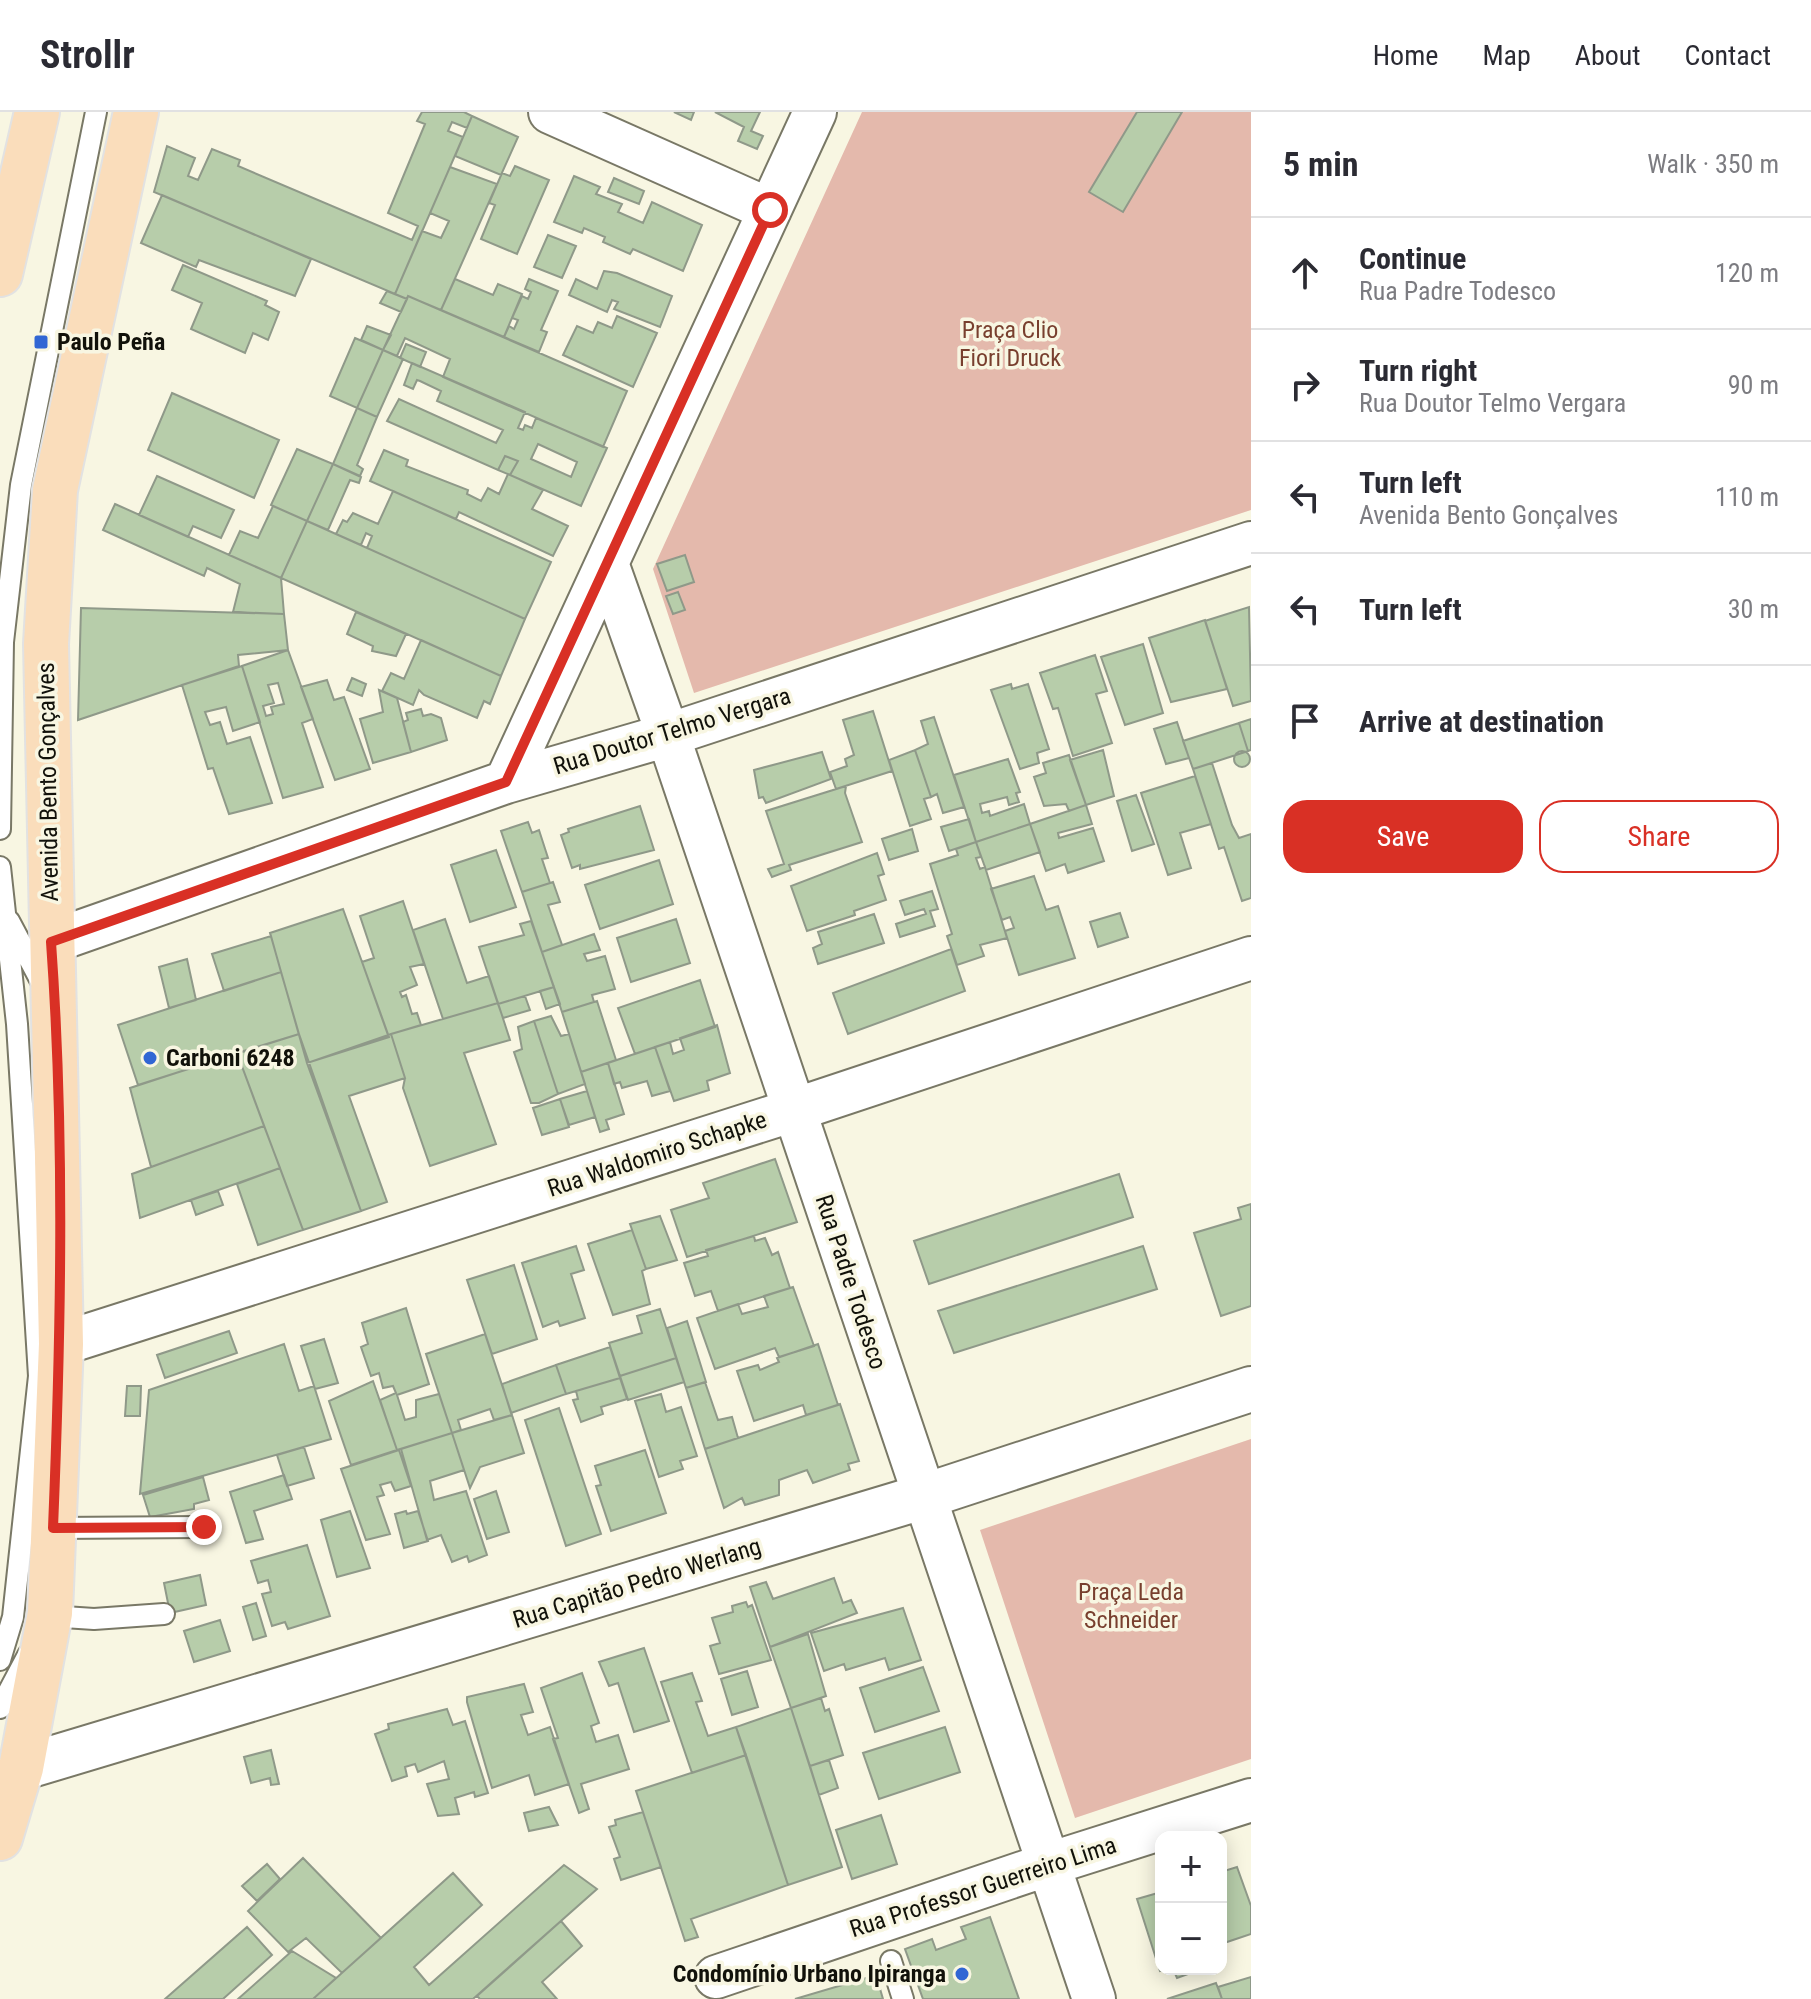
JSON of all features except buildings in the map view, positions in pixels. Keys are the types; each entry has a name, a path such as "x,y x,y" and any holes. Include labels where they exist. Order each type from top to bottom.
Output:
{"main road":[{"path":"0,274 37,112"},
{"name":"Avenida Bento Gonçalves","path":"0,1838 21,1768 50,1613 61,1344 46,644 55,490 136,112"}],"street":[{"path":"550,112 770,210"},
{"path":"506,782 815,112"},
{"name":"Rua Doutor Telmo Vergara","path":"51,942 506,782 668,735 1251,543"},
{"name":"Rua Padre Todesco","path":"608,566 668,735 922,1497 1094,1999"},
{"name":"Rua Waldomiro Schapke","path":"61,1344 794,1110 1251,958"},
{"name":"Rua Capitão Pedro Werlang","path":"21,1768 922,1497 1251,1389"},
{"name":"Rua Professor Guerreiro Lima","path":"716,1977 1049,1864 1251,1800"}],"lane":[{"path":"0,829 3,642 21,485 96,112"},
{"path":"0,867 1,913 17,1024 39,1376 13,1617 0,1660"},
{"path":"1,913 56,1007"},
{"path":"53,1528 204,1527"},
{"path":"0,1708 50,1613 94,1619 164,1614"},
{"path":"891,1961 903,1999"}],"green space":[{"name":"Praça Clio Fiori Druck","path":"862,112 1251,112 1251,510 694,693 653,569"},
{"name":"Praça Leda Schneider","path":"1251,1439 1251,1759 1075,1818 980,1530"}],"place":[{"name":"Paulo Peña","path":"41,342"},
{"name":"Carboni 6248","path":"150,1058"},
{"name":"Condomínio Urbano Ipiranga","path":"962,1974"}],"route":[{"path":"204,1527 53,1528 61,1344 56,1007 51,942 506,782 770,210"}]}
